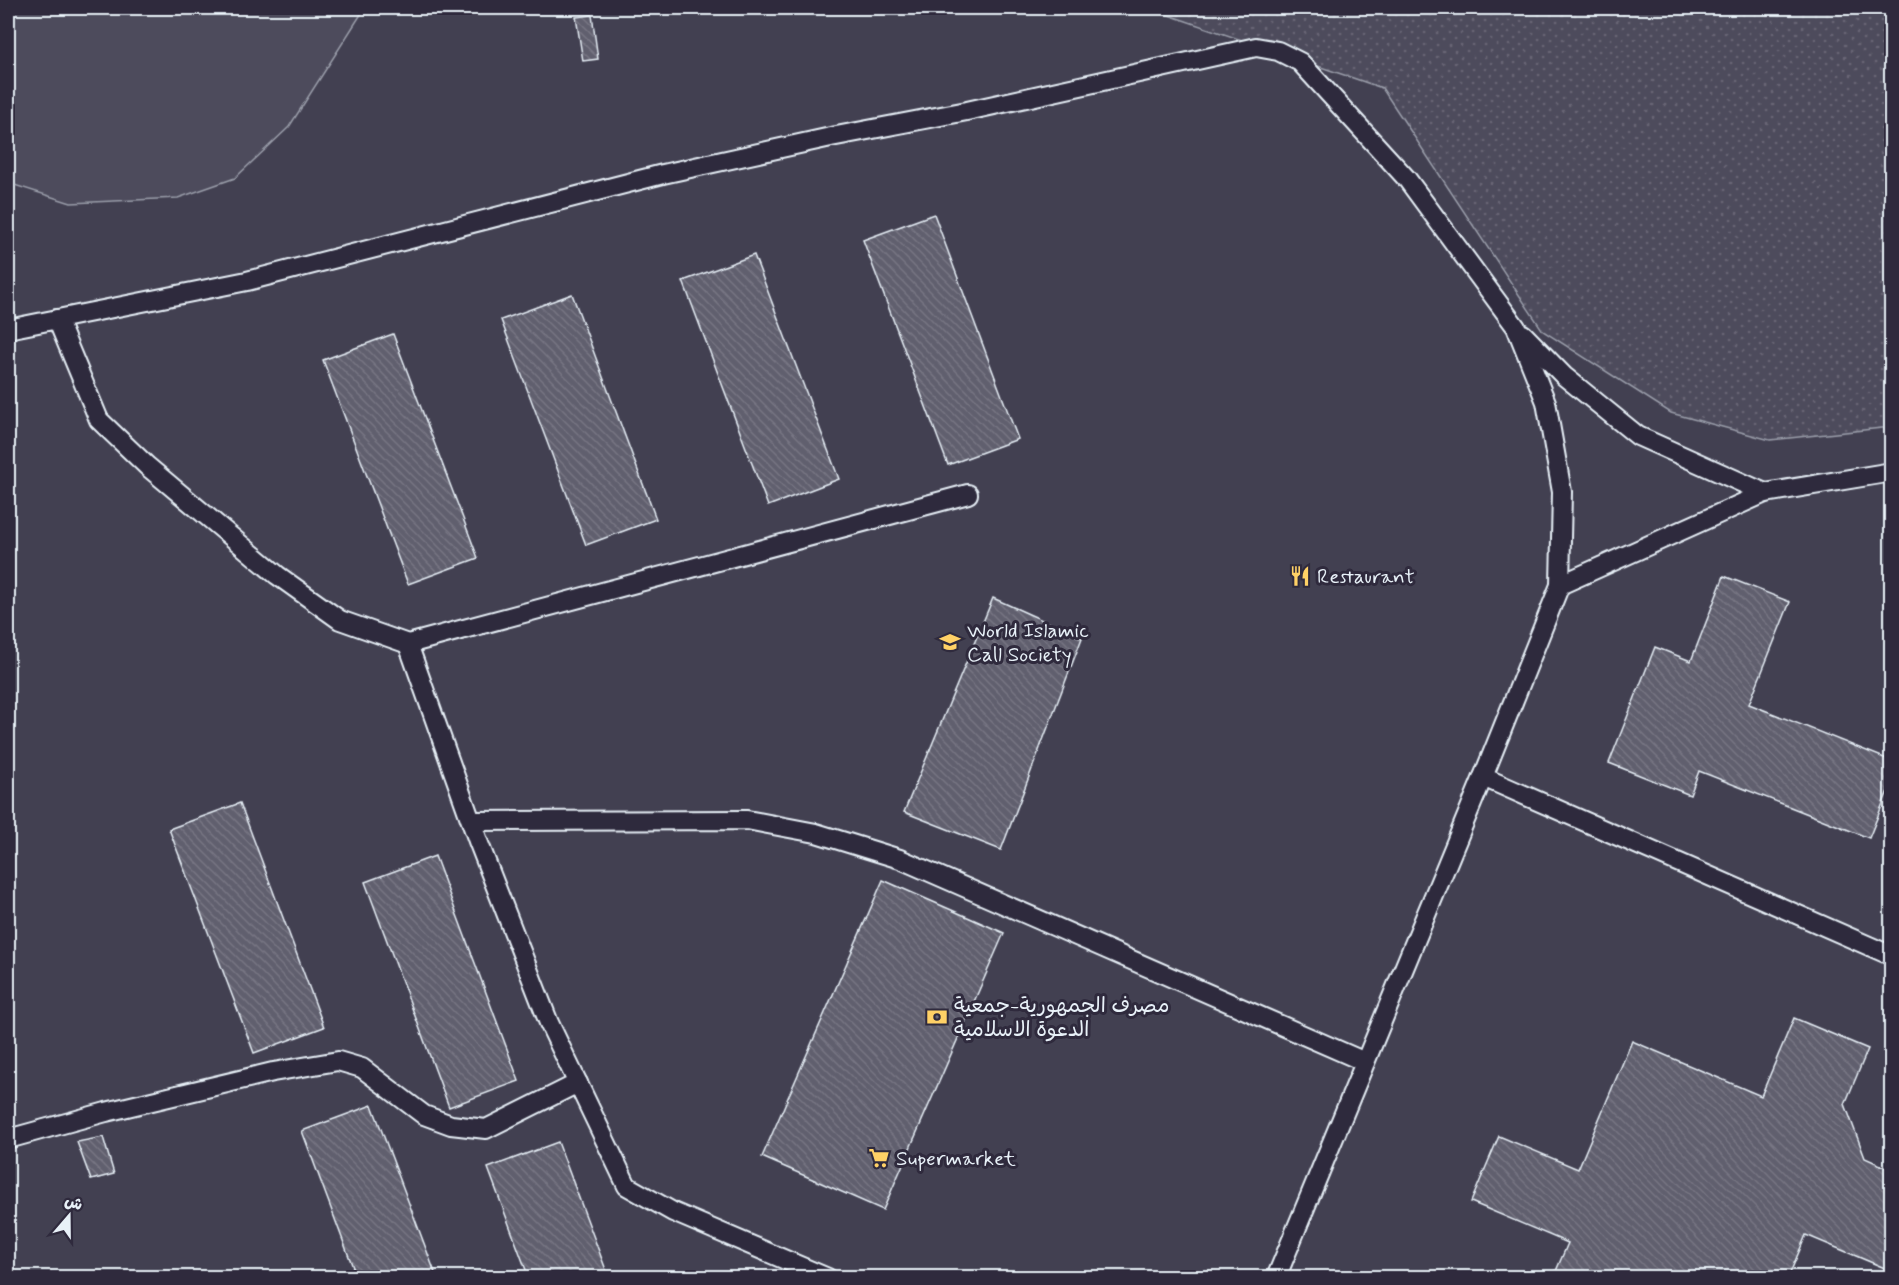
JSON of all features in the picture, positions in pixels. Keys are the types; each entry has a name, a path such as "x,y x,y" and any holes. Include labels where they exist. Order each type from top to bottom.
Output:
{"lane":[{"path":"8,329 247,281 663,174 831,137 967,111 1256,47 1278,51 1300,62 1322,83 1407,179 1516,327 1564,376 1638,436 1765,493"},
{"path":"57,319 99,420 147,466 277,575 340,620 408,644 968,494"},
{"path":"1276,1278 1560,585 1562,492 1546,402 1516,327"},
{"path":"1560,585 1765,493 1892,472"},
{"path":"408,644 549,1023 627,1186 673,1212 828,1278"},
{"path":"1483,777 1892,956"},
{"path":"472,821 747,820 816,833 900,859 1365,1062"},
{"path":"8,1139 106,1112 273,1072 338,1061 362,1068 424,1115 451,1125 486,1129 578,1083"}],"shaded area":[{"name":"World Islamic Call Society","path":"8,8 1891,8 1891,1277 8,1277"},
{"path":"8,8 365,8 289,127 235,178 178,198 71,203 8,183"},
{"path":"1148,8 1891,8 1891,427 1770,440 1671,413 1543,331 1382,88"}],"building":[{"path":"573,8 590,8 591,10 575,13"},
{"path":"592,15 598,59 583,61 576,17"},
{"path":"934,214 1018,439 948,465 863,240"},
{"path":"754,255 839,479 768,506 683,281"},
{"path":"572,294 656,519 586,545 501,320"},
{"path":"393,334 478,558 408,584 323,360"},
{"path":"1724,576 1790,602 1749,704 1892,761 1892,781 1869,838 1699,771 1690,795 1609,763 1655,647 1691,661"},
{"path":"993,598 1082,638 1001,850 904,812"},
{"path":"240,803 324,1027 254,1053 169,829"},
{"path":"435,856 519,1081 449,1107 365,882"},
{"path":"883,880 1004,933 883,1210 762,1157"},
{"path":"1794,1018 1868,1049 1845,1104 1865,1158 1892,1170 1892,1271 1806,1235 1788,1278 1553,1278 1568,1243 1471,1202 1499,1136 1578,1169 1632,1041 1761,1096"},
{"path":"372,1105 437,1278 357,1278 302,1131"},
{"path":"103,1137 114,1174 91,1180 77,1142"},
{"path":"558,1142 609,1278 529,1278 488,1168"}],"place":[{"name":"Restaurant","path":"1300,576"},
{"name":"World Islamic Call Society","path":"950,642"},
{"name":"مصرف الجمهورية-جمعية الدعوة الاسلامية","path":"937,1017"},
{"name":"Supermarket","path":"879,1158"}]}
